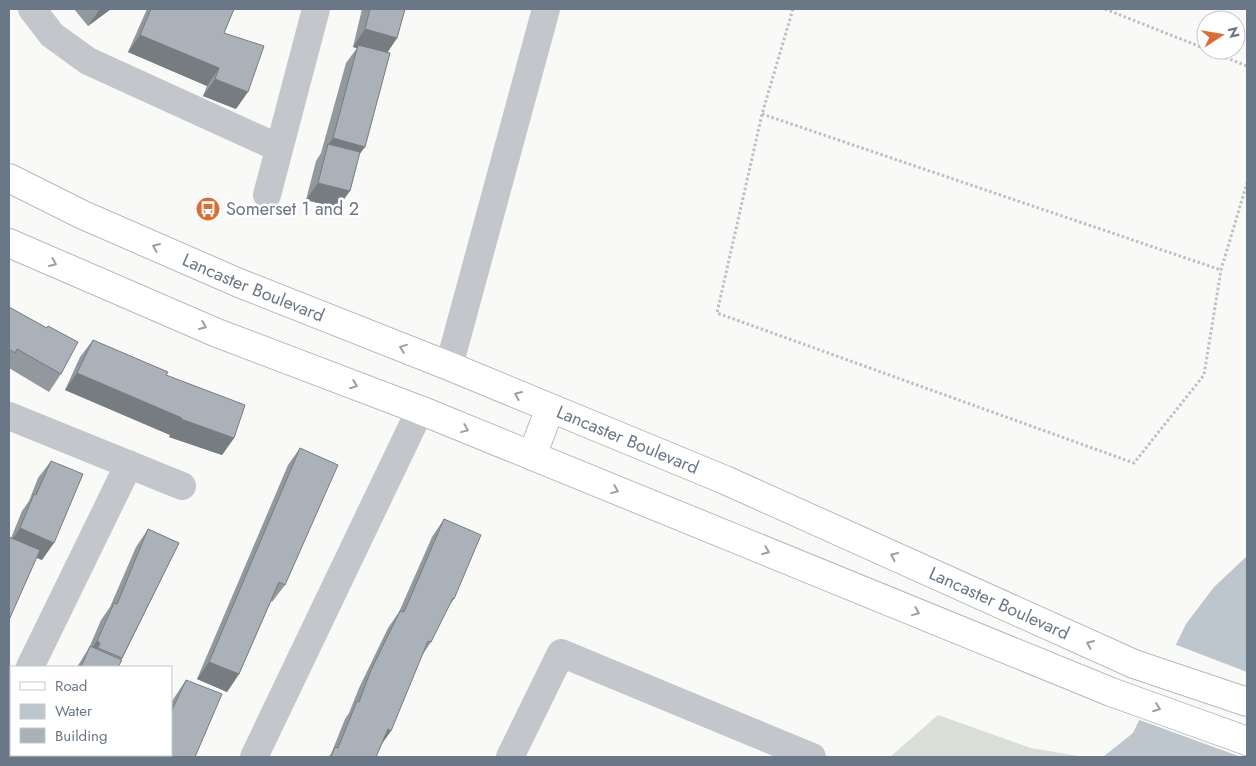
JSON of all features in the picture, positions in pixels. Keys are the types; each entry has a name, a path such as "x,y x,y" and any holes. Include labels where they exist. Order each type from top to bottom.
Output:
{"main road":[{"name":"Lancaster Boulevard","path":"9,178 83,215 239,283 449,366 725,480 1134,664 1247,702"},
{"path":"9,243 217,333 420,410 1112,692 1247,741"},
{"path":"532,456 550,408"}],"street":[{"path":"32,9 52,35 88,61 279,148"},
{"path":"267,195 316,9"},
{"path":"449,366 546,9"},
{"path":"254,757 420,410"},
{"path":"9,416 182,486"},
{"path":"30,666 128,464"},
{"path":"510,757 561,653 812,757"}],"path":[{"path":"793,9 762,114 717,313 1134,463 1204,375 1221,270 1247,183"},
{"path":"1105,9 1196,46"},
{"path":"1232,60 1247,66"},
{"path":"762,114 1221,270"}],"shaded area":[{"path":"938,715 1031,748 1084,757 890,757"}],"water":[{"path":"1247,556 1247,757 1103,757 1133,733 1186,624 1214,587"}],"pier":[{"path":"1174,644 1247,672 1247,757 1241,757 1137,719"}],"building":[{"path":"151,9 234,9 224,33 264,46 248,92 215,79 219,68 140,35"},
{"path":"370,9 405,9 397,38 365,29"},
{"path":"358,45 390,53 365,147 333,138"},
{"path":"328,144 360,152 350,191 318,183"},
{"path":"9,307 47,328 48,326 78,342 61,374 17,349 15,353 9,349"},
{"path":"93,340 168,372 166,375 245,405 234,438 181,419 77,373"},
{"path":"300,448 338,465 285,585 279,582 239,674 209,662"},
{"path":"51,461 83,474 54,543 20,528 34,494 36,495"},
{"path":"444,519 481,535 454,599 431,642 428,641 391,731 388,729 376,757 331,757 335,747 338,748 371,670 400,611 404,612"},
{"path":"148,529 179,543 122,658 98,648 100,643 97,641 114,603 117,604"},
{"path":"9,537 40,550 9,620"},
{"path":"90,646 122,660 119,666 81,666"},
{"path":"186,680 222,694 195,757 150,757 172,756 172,710"},
{"path":"36,756 74,756 73,757"}],"place":[{"name":"Somerset 1 and 2","path":"208,209"}]}
